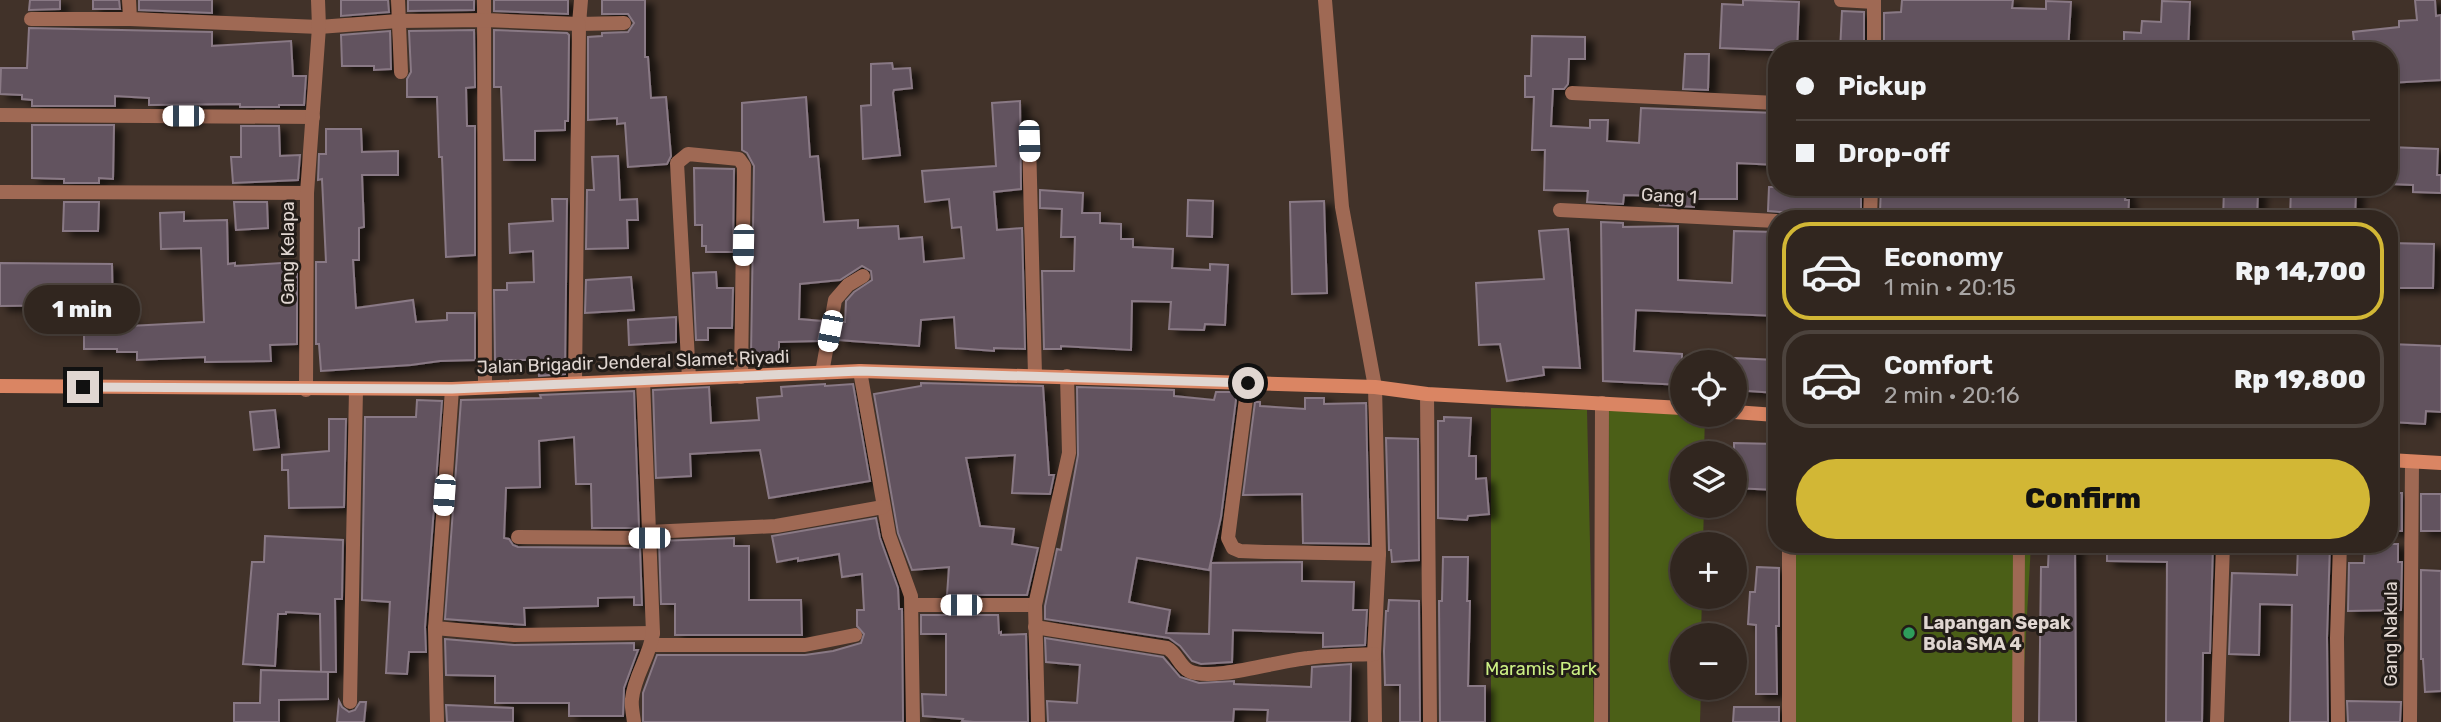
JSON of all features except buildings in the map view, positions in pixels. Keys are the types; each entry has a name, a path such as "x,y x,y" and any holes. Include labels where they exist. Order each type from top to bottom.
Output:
{"main road":[{"name":"Jalan Brigadir Jenderal Slamet Riyadi","path":"0,386 452,389 860,371 1375,387 1427,394 1670,407"},
{"path":"1747,413 1768,414"},
{"path":"2398,461 2441,463"}],"street":[{"path":"129,0 130,19"},
{"name":"Gang Kelapa","path":"306,390 307,193 319,27 318,0"},
{"path":"398,0 401,72"},
{"path":"484,0 485,386"},
{"path":"575,383 581,0"},
{"path":"1325,0 1342,207 1375,387 1378,554 1374,654 1375,722"},
{"path":"1841,0 1874,1 1874,42"},
{"path":"31,19 130,19 319,27 484,20 624,23"},
{"path":"1572,93 1768,103"},
{"path":"0,115 313,117"},
{"path":"1029,141 1035,375"},
{"path":"689,378 677,163 688,154 739,159 744,166 741,377"},
{"path":"0,192 307,193"},
{"name":"Gang 1","path":"1560,211 1768,221"},
{"path":"822,373 835,300 848,285 863,276"},
{"path":"860,371 889,535 907,583 912,605 913,722"},
{"path":"1038,722 1035,605 1069,453 1067,376"},
{"path":"634,722 631,702 633,689 652,639 643,381"},
{"path":"1248,383 1228,538 1233,548 1240,551 1378,554"},
{"path":"350,702 356,389"},
{"path":"437,722 435,628 452,389"},
{"path":"1427,394 1430,722"},
{"path":"1601,722 1602,403"},
{"name":"Gang Nakula","path":"2410,722 2412,462"},
{"path":"518,537 649,535 776,526 883,507"},
{"path":"1789,553 1789,722"},
{"path":"2217,722 2222,553"},
{"path":"2338,722 2340,553"},
{"path":"912,605 1035,605"},
{"path":"1035,627 1167,648 1173,651 1187,670 1194,673 1225,673 1307,658 1374,654"},
{"path":"435,628 514,635 805,645 855,635"}],"lane":[{"path":"2018,722 2019,553"}],"green space":[{"name":"Maramis Park","path":"1609,407 1670,414 1670,427 1705,427 1704,441 1670,441 1670,518 1704,518 1703,532 1670,532 1670,609 1702,609 1701,623 1670,623 1670,700 1701,700 1700,722 1610,722"},
{"name":"Maramis Park","path":"1491,408 1587,410 1594,722 1491,722"},
{"name":"Lapangan Sepak Bola SMA 4","path":"1791,553 2030,553 2021,722 1793,722"}],"place":[{"name":"Lapangan Sepak Bola SMA 4","path":"1909,633"}],"route":[{"path":"83,387 452,389 860,371 1248,383"}]}
